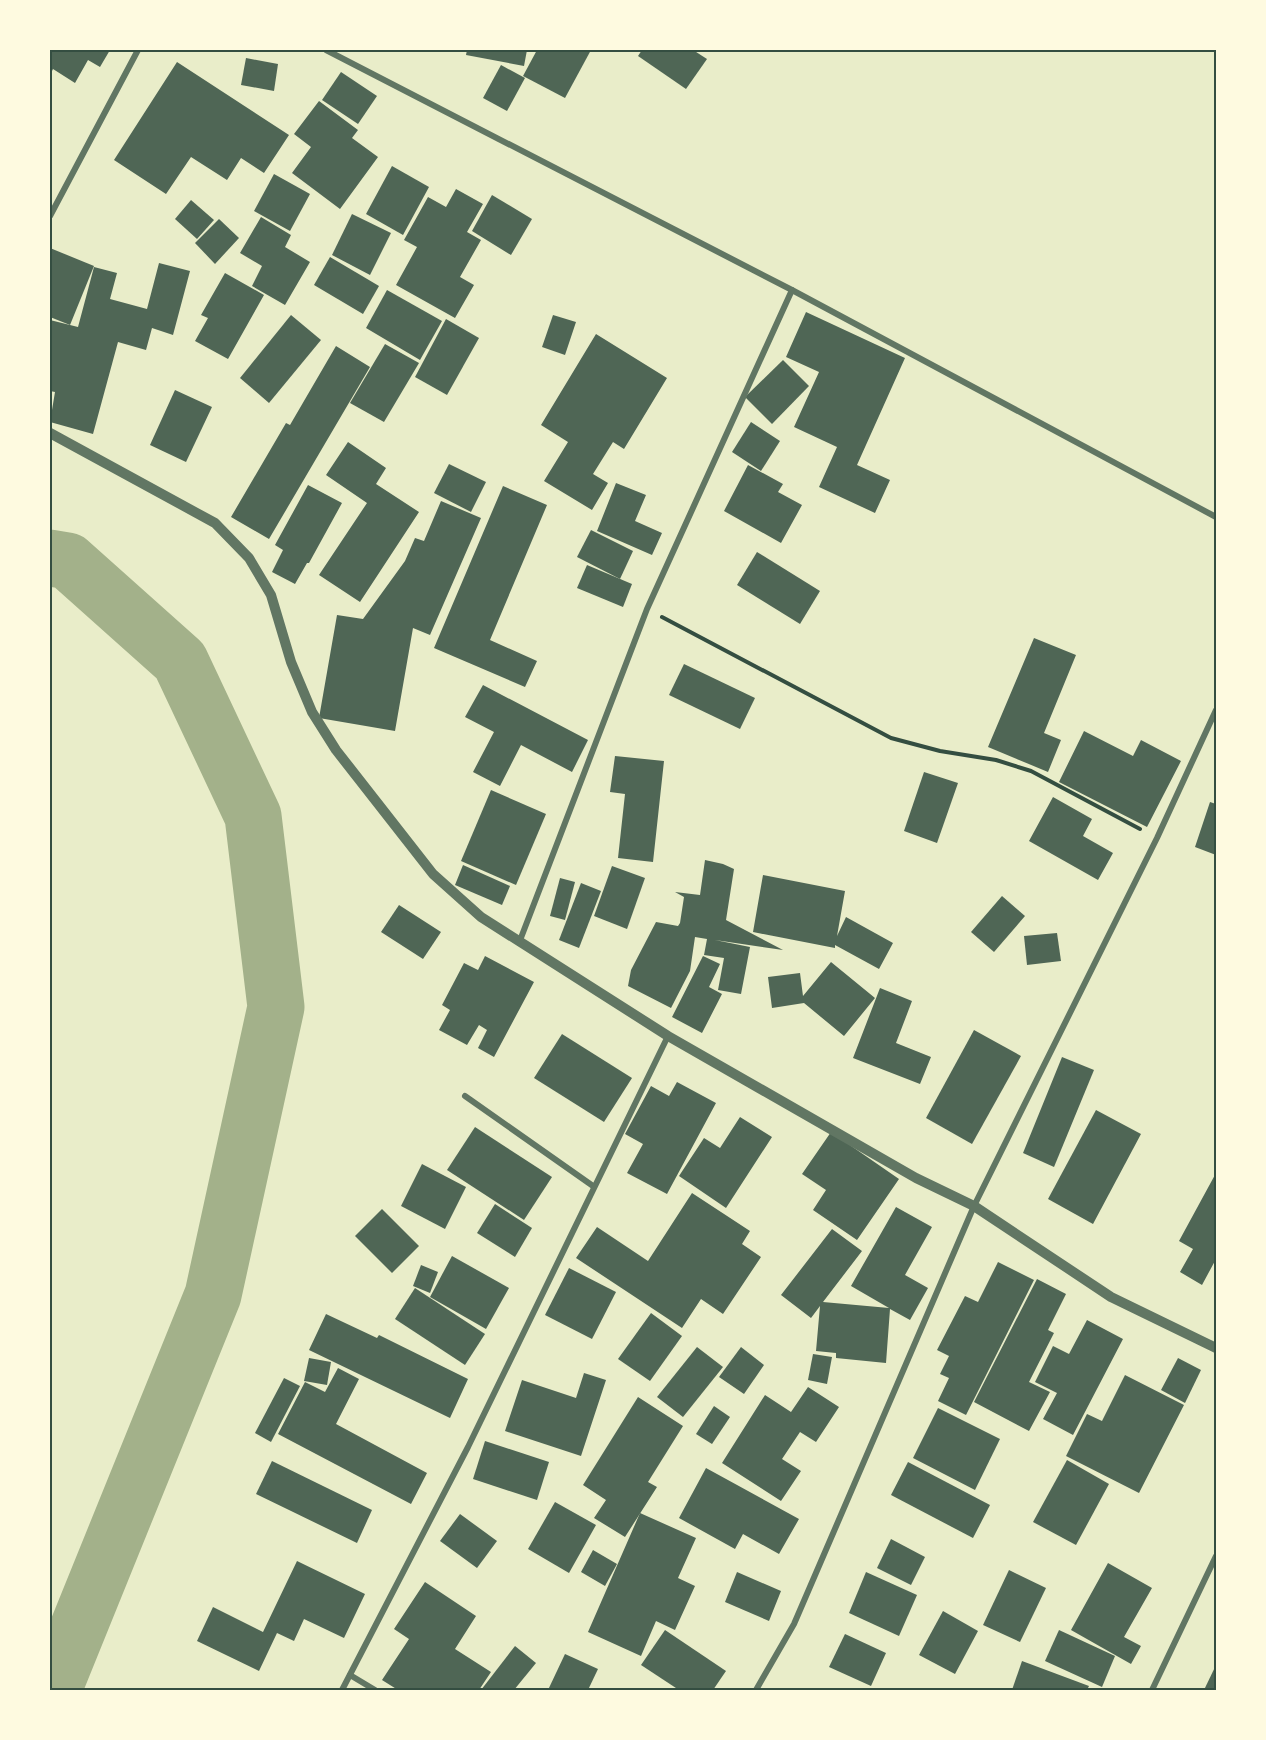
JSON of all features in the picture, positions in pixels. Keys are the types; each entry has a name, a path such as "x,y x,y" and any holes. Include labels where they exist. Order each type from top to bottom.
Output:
{"street":[{"path":"50,216 138,50"},
{"path":"326,50 792,290 1216,517"},
{"path":"519,944 647,609 792,290"},
{"path":"50,433 215,523 249,558 271,595 291,662 312,712 336,750 433,874 481,917 519,944 668,1036 916,1178 974,1206 1111,1297 1216,1348"},
{"path":"756,1690 794,1624 974,1206 1157,838 1216,710"},
{"path":"342,1690 473,1436 668,1036"},
{"path":"465,1096 593,1186"},
{"path":"1152,1690 1216,1556"},
{"path":"350,1675 375,1690"}],"path":[{"path":"647,609 891,738 940,751 996,760 1031,771 1157,838"}],"building":[{"path":"50,50 110,50 100,67 88,60 75,83 53,69 50,75"},
{"path":"467,50 527,50 524,66 466,55"},
{"path":"537,50 591,50 565,98 523,76"},
{"path":"642,50 693,50 707,59 686,89 638,56"},
{"path":"246,58 278,64 274,91 241,85"},
{"path":"177,62 289,135 264,173 241,158 227,180 191,157 166,194 114,160"},
{"path":"501,65 525,78 507,111 483,98"},
{"path":"341,72 377,96 358,124 322,100"},
{"path":"319,101 358,130 352,138 378,157 340,209 292,173 311,147 294,134"},
{"path":"392,166 429,187 403,235 366,214"},
{"path":"274,174 310,194 290,231 254,211"},
{"path":"456,189 483,204 467,232 481,240 460,277 474,285 455,318 396,285 417,247 404,240 428,197 446,207"},
{"path":"492,195 532,219 511,255 472,231"},
{"path":"191,200 214,220 197,239 175,219"},
{"path":"352,214 391,233 370,275 332,255"},
{"path":"261,217 291,235 285,247 310,262 285,305 252,286 262,266 240,253"},
{"path":"219,219 239,238 215,264 195,243"},
{"path":"50,248 94,266 70,325 50,317"},
{"path":"330,257 379,286 363,314 314,285"},
{"path":"159,263 190,271 173,335 152,328 146,350 118,342 93,434 50,422 55,392 50,391 50,320 78,327 94,267 117,273 110,299 147,309"},
{"path":"225,273 264,295 228,359 195,341 208,318 201,315"},
{"path":"387,290 442,321 420,360 366,328"},
{"path":"806,312 905,358 857,465 890,480 875,513 819,487 837,447 794,427 819,372 786,357"},
{"path":"291,315 321,340 269,403 240,378"},
{"path":"553,315 576,322 565,355 542,347"},
{"path":"446,319 479,338 447,395 415,377"},
{"path":"596,334 667,378 624,449 613,442 593,474 608,483 592,510 544,481 568,442 541,425"},
{"path":"385,344 419,363 384,422 350,403"},
{"path":"336,346 370,367 269,539 231,517 286,423 290,425"},
{"path":"783,360 809,386 772,424 745,397"},
{"path":"175,390 212,407 186,462 150,445"},
{"path":"751,422 780,441 761,471 732,452"},
{"path":"348,442 386,468 376,484 419,512 360,602 319,575 367,503 326,475"},
{"path":"449,464 486,482 471,512 434,493"},
{"path":"748,465 783,484 778,492 802,505 781,543 724,511"},
{"path":"616,483 646,495 635,521 662,533 652,555 597,531"},
{"path":"308,485 342,503 295,584 272,572 283,550 275,545"},
{"path":"503,486 547,505 490,640 537,661 525,687 434,648"},
{"path":"441,501 481,518 430,635 413,628 395,731 319,718 337,615 363,619 405,561 415,538 424,541"},
{"path":"591,530 633,551 620,579 577,557"},
{"path":"757,552 820,591 800,624 737,585"},
{"path":"587,565 632,584 623,607 577,588"},
{"path":"1034,638 1076,655 1044,733 1061,740 1048,772 988,747"},
{"path":"684,664 755,698 740,729 669,695"},
{"path":"483,685 588,740 572,772 521,745 500,786 473,772 494,732 465,717"},
{"path":"1084,731 1133,756 1141,740 1181,761 1147,827 1059,782"},
{"path":"615,756 664,761 653,862 618,858 625,794 610,792"},
{"path":"924,772 958,783 937,843 904,831"},
{"path":"491,790 546,814 516,885 461,861"},
{"path":"1053,797 1092,819 1083,836 1113,853 1098,880 1029,841"},
{"path":"1210,802 1216,804 1216,855 1195,847"},
{"path":"705,860 734,869 726,920 783,950 715,940 750,947 741,994 718,990 724,958 704,955 707,939 695,937 690,971 671,1008 628,986 631,970 656,922 678,926 680,923 684,897 675,892 700,895"},
{"path":"463,865 510,886 502,905 455,885"},
{"path":"612,866 645,878 627,929 594,916"},
{"path":"763,875 845,891 837,936 846,917 893,943 879,969 835,945 835,948 753,932"},
{"path":"560,878 575,882 565,920 550,916"},
{"path":"581,883 601,891 579,948 559,940"},
{"path":"1002,896 1025,916 994,952 971,932"},
{"path":"399,905 441,932 423,959 381,932"},
{"path":"1057,933 1061,961 1027,965 1024,936"},
{"path":"485,956 534,982 494,1057 478,1048 487,1030 479,1025 467,1045 439,1030 450,1010 442,1005 464,963 478,970"},
{"path":"703,956 720,964 709,987 722,994 702,1033 672,1017"},
{"path":"831,962 875,998 844,1036 804,1003 772,1008 768,977 800,973 803,996"},
{"path":"880,988 912,1001 896,1043 931,1057 920,1084 853,1058"},
{"path":"974,1030 1021,1056 972,1144 926,1118"},
{"path":"562,1034 632,1078 604,1122 534,1078"},
{"path":"1062,1057 1094,1070 1054,1167 1023,1153"},
{"path":"677,1082 716,1103 667,1194 627,1173 643,1144 625,1134 651,1086 669,1096"},
{"path":"1096,1110 1141,1134 1093,1224 1048,1199"},
{"path":"740,1117 772,1137 726,1208 679,1176 704,1138 720,1148"},
{"path":"475,1127 552,1177 524,1220 447,1170"},
{"path":"831,1132 899,1179 857,1240 813,1210 826,1190 802,1174"},
{"path":"422,1164 466,1187 445,1229 401,1206"},
{"path":"1216,1173 1216,1259 1202,1285 1180,1272 1193,1249 1179,1241"},
{"path":"692,1193 750,1231 742,1244 761,1257 723,1314 701,1299 682,1328 576,1258 597,1227 648,1261"},
{"path":"495,1204 532,1228 515,1257 477,1233"},
{"path":"896,1207 932,1227 905,1275 928,1288 910,1320 890,1309 886,1363 836,1358 836,1353 816,1351 820,1306 811,1318 781,1295 832,1229 862,1251 823,1302 889,1308 851,1286"},
{"path":"382,1209 419,1246 392,1273 355,1236"},
{"path":"452,1256 509,1288 486,1329 430,1297"},
{"path":"998,1262 1034,1280 966,1415 938,1401 949,1378 940,1374 949,1356 937,1350 965,1296 978,1302"},
{"path":"421,1265 438,1272 430,1293 413,1286"},
{"path":"569,1268 616,1292 592,1339 545,1315"},
{"path":"1037,1279 1066,1294 1048,1330 1054,1333 1029,1382 1050,1392 1029,1431 974,1402"},
{"path":"415,1288 485,1334 465,1365 395,1319"},
{"path":"651,1313 682,1336 650,1381 618,1359"},
{"path":"326,1314 377,1338 379,1335 468,1379 450,1418 309,1350"},
{"path":"1087,1320 1123,1339 1073,1435 1043,1419 1057,1393 1035,1382 1053,1346 1069,1354"},
{"path":"697,1347 723,1367 683,1417 657,1397"},
{"path":"741,1347 764,1365 744,1394 719,1377"},
{"path":"813,1354 832,1357 827,1384 808,1380"},
{"path":"309,1358 331,1362 327,1385 304,1381"},
{"path":"1178,1358 1201,1370 1185,1403 1161,1390"},
{"path":"338,1368 359,1379 336,1424 427,1473 411,1504 278,1434 305,1382 325,1392"},
{"path":"584,1373 606,1380 581,1456 505,1431 522,1380 576,1398"},
{"path":"1125,1375 1184,1405 1139,1493 1066,1456 1087,1414 1102,1421"},
{"path":"284,1378 300,1386 271,1442 255,1433"},
{"path":"808,1387 839,1407 816,1442 800,1432 782,1459 801,1471 781,1501 722,1463 765,1395 791,1412"},
{"path":"638,1397 683,1426 648,1482 657,1487 625,1537 594,1518 606,1500 583,1485"},
{"path":"714,1406 730,1417 712,1444 696,1434"},
{"path":"938,1408 1000,1439 975,1490 913,1458"},
{"path":"485,1441 549,1462 537,1500 473,1479"},
{"path":"1067,1460 1109,1484 1076,1545 1033,1522"},
{"path":"272,1461 372,1510 357,1543 256,1494"},
{"path":"908,1462 990,1505 973,1538 891,1495"},
{"path":"706,1468 799,1519 779,1554 743,1534 735,1549 679,1518"},
{"path":"555,1502 596,1525 569,1573 528,1549"},
{"path":"640,1513 696,1538 678,1578 695,1586 675,1630 656,1621 641,1656 588,1632"},
{"path":"460,1514 497,1541 477,1568 440,1541"},
{"path":"891,1539 925,1557 911,1585 877,1568"},
{"path":"593,1550 617,1564 605,1586 581,1572"},
{"path":"297,1561 365,1594 344,1638 304,1619 294,1641 277,1633 259,1671 197,1641 213,1607 263,1632"},
{"path":"1108,1563 1152,1588 1124,1637 1141,1646 1131,1664 1071,1630"},
{"path":"1009,1570 1046,1588 1020,1642 983,1625"},
{"path":"737,1572 781,1591 769,1621 725,1602"},
{"path":"866,1572 917,1595 899,1636 849,1613"},
{"path":"425,1582 476,1616 455,1649 491,1672 479,1690 398,1690 382,1680 409,1639 394,1629"},
{"path":"943,1611 978,1631 955,1674 919,1655"},
{"path":"665,1630 726,1671 713,1690 679,1690 641,1665"},
{"path":"1059,1630 1115,1656 1102,1687 1045,1661"},
{"path":"845,1634 886,1653 871,1686 829,1667"},
{"path":"515,1646 536,1663 514,1690 481,1690"},
{"path":"565,1654 598,1669 588,1690 548,1690"},
{"path":"1022,1661 1089,1686 1087,1690 1012,1690"},
{"path":"1216,1665 1216,1690 1204,1690"}],"waterway":[{"path":"50,558 68,561 180,661 253,816 276,1007 213,1295 53,1690"}]}
